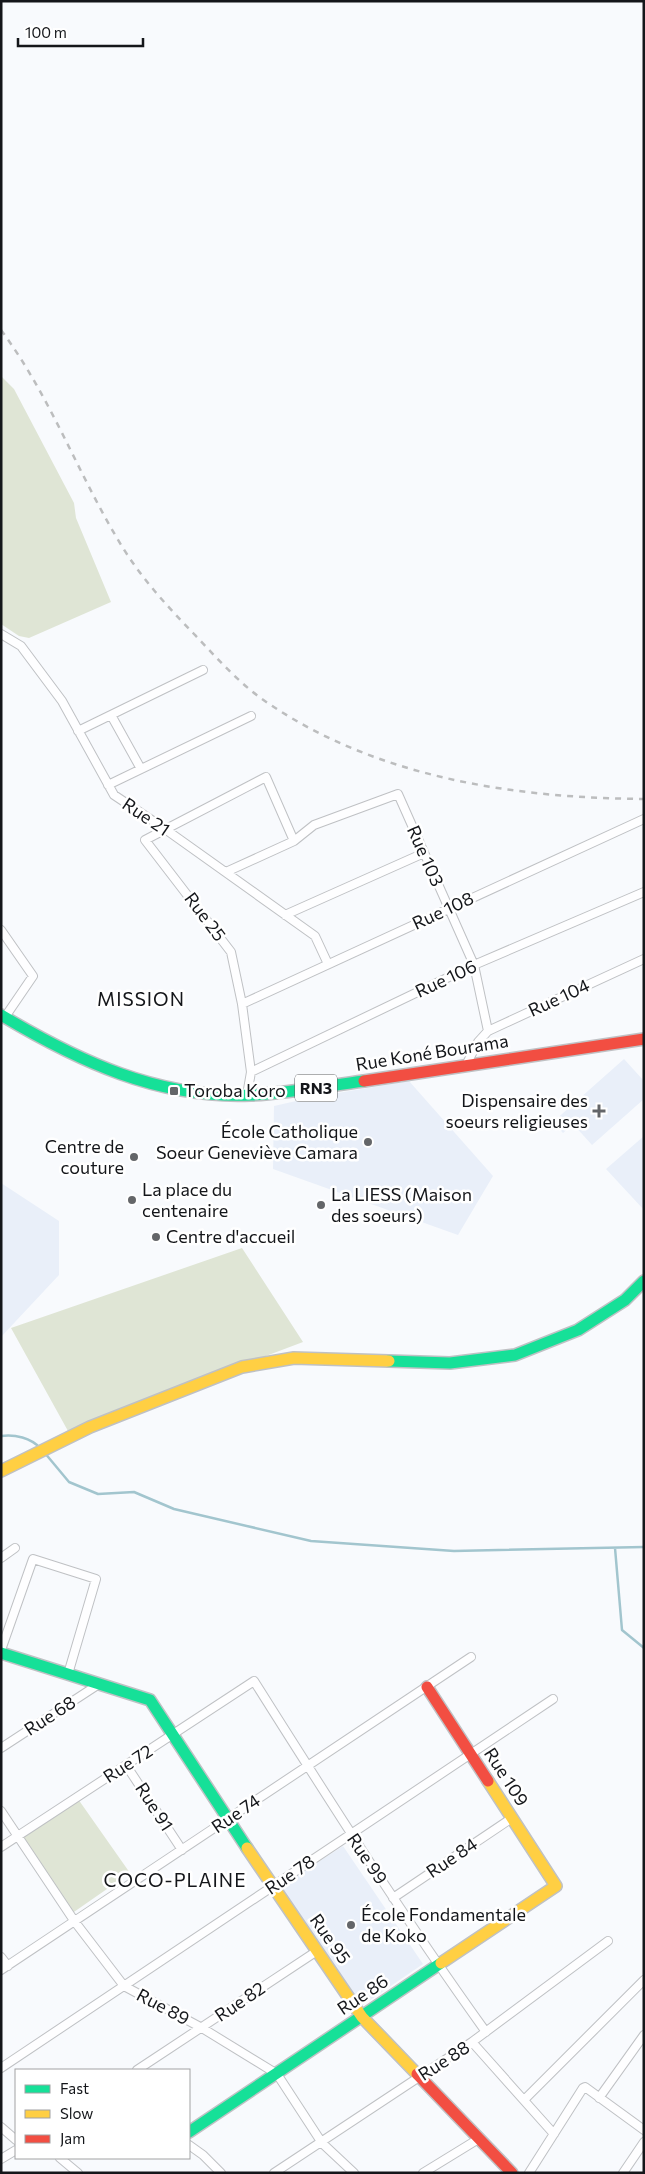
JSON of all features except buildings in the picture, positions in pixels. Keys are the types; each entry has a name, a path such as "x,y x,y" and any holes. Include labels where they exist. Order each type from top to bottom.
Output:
{"main road":[{"name":"Rue Koné Bourama","path":"3,1016 48,1044 74,1057 124,1077 155,1086 198,1092 247,1095 302,1090 644,1039"},
{"path":"1,1471 90,1427 242,1367 294,1358 450,1363 515,1355 578,1330 625,1300 644,1281"},
{"path":"1,1652 99,1684"},
{"name":"Rue 95","path":"99,1684 150,1700 272,1887 362,2017 512,2173"},
{"name":"Rue 109","path":"426,1687 556,1886"},
{"name":"Rue 86","path":"190,2131 556,1886"}],"street":[{"name":"Rue 21","path":"1,634 21,646 62,701 114,795 315,936 328,964"},
{"path":"78,731 204,670"},
{"path":"112,715 140,769"},
{"path":"108,785 251,716"},
{"path":"164,829 266,777 294,841 226,872"},
{"name":"Rue 103","path":"294,841 314,825 398,794 474,965 488,1031"},
{"name":"Rue 108","path":"242,1004 644,819"},
{"name":"Rue 25","path":"164,829 145,840 231,952 242,1004 251,1072 247,1095"},
{"path":"285,915 424,853"},
{"name":"Rue 106","path":"251,1072 474,965 644,892"},
{"path":"1,930 33,976 3,1016"},
{"name":"Rue 104","path":"466,1066 478,1042 488,1031 644,959"},
{"path":"1,1558 15,1548"},
{"path":"1,1652 33,1559 96,1579 68,1674"},
{"name":"Rue 74","path":"4,1968 471,1657"},
{"name":"Rue 72","path":"1,1847 254,1681"},
{"name":"Rue 99","path":"254,1681 393,1898 486,2032"},
{"name":"Rue 68","path":"1,1748 99,1684"},
{"name":"Rue 78","path":"1,2068 553,1699"},
{"name":"Rue 91","path":"126,1765 182,1850"},
{"name":"Rue 89","path":"1,1811 75,1922 124,1986 202,2028 277,2074 322,2143 354,2173"},
{"name":"Rue 84","path":"393,1898 512,1818"},
{"name":"Rue 88","path":"274,2173 472,2042 608,1941"},
{"name":"Rue 82","path":"139,2069 317,1951"},
{"path":"1,1957 4,1968"},
{"path":"524,2100 644,1980"},
{"path":"599,2098 644,2035"},
{"path":"472,2042 554,2134"},
{"path":"529,2173 585,2087 644,2130"},
{"path":"1,2127 15,2139"},
{"path":"423,2173 480,2138"},
{"path":"623,2173 644,2142"},
{"path":"190,2146 204,2155 221,2173"},
{"path":"1,2159 15,2151"},
{"path":"61,2159 78,2173"}],"shaded area":[{"name":"Dispensaire des soeurs religieuses","path":"624,1059 644,1081 644,1099 592,1145 573,1124 563,1133 553,1122"},
{"name":"École Catholique Soeur Geneviève Camara","path":"409,1081 493,1176 458,1235 273,1169 274,1106 314,1097"},
{"path":"644,1136 644,1210 606,1169"},
{"path":"1,1183 59,1221 59,1275 1,1337"},
{"name":"École Fondamentale de Koko","path":"343,1846 423,1964 360,2007 279,1887"}],"green space":[{"path":"1,376 14,389 74,503 76,518 111,602 29,638 19,636 1,624"},
{"path":"242,1248 303,1342 68,1431 11,1328"},
{"path":"78,1799 130,1873 71,1914 19,1840"}],"waterway":[{"path":"1,1436 22,1438 40,1448"},
{"path":"44,1452 69,1482 98,1494 134,1492 174,1509 311,1541 454,1551 644,1547"},
{"path":"615,1548 622,1630 644,1648"}],"railway":[{"path":"1,330 35,382 107,521 131,560 156,593 184,624 235,677 262,699 305,726 350,747 397,765 445,778 544,794 644,799"}],"traffic: fast":[{"path":"1,1015 90,1062 152,1084 184,1091 217,1095 251,1095 364,1081"},
{"path":"389,1361 450,1363 515,1355 578,1330 625,1300 644,1281"},
{"path":"1,1653 150,1700 247,1848"},
{"path":"190,2131 441,1963"}],"traffic: slow":[{"path":"1,1471 90,1427 242,1367 294,1358 389,1361"},
{"path":"441,1963 556,1886 488,1781"},
{"path":"247,1848 362,2017 417,2074"}],"traffic: jam":[{"path":"364,1081 644,1039"},
{"path":"427,1687 488,1781"},
{"path":"417,2074 512,2173"}],"place":[{"name":"Toroba Koro","path":"174,1091"},
{"name":"Dispensaire des soeurs religieuses","path":"599,1111"},
{"name":"École Catholique Soeur Geneviève Camara","path":"368,1142"},
{"name":"Centre de couture","path":"134,1157"},
{"name":"La place du centenaire","path":"132,1200"},
{"name":"La LIESS (Maison des soeurs)","path":"321,1205"},
{"name":"Centre d'accueil","path":"156,1237"},
{"name":"École Fondamentale de Koko","path":"351,1925"}],"district":[{"name":"MISSION","path":"141,999"},
{"name":"COCO-PLAINE","path":"175,1880"}]}
